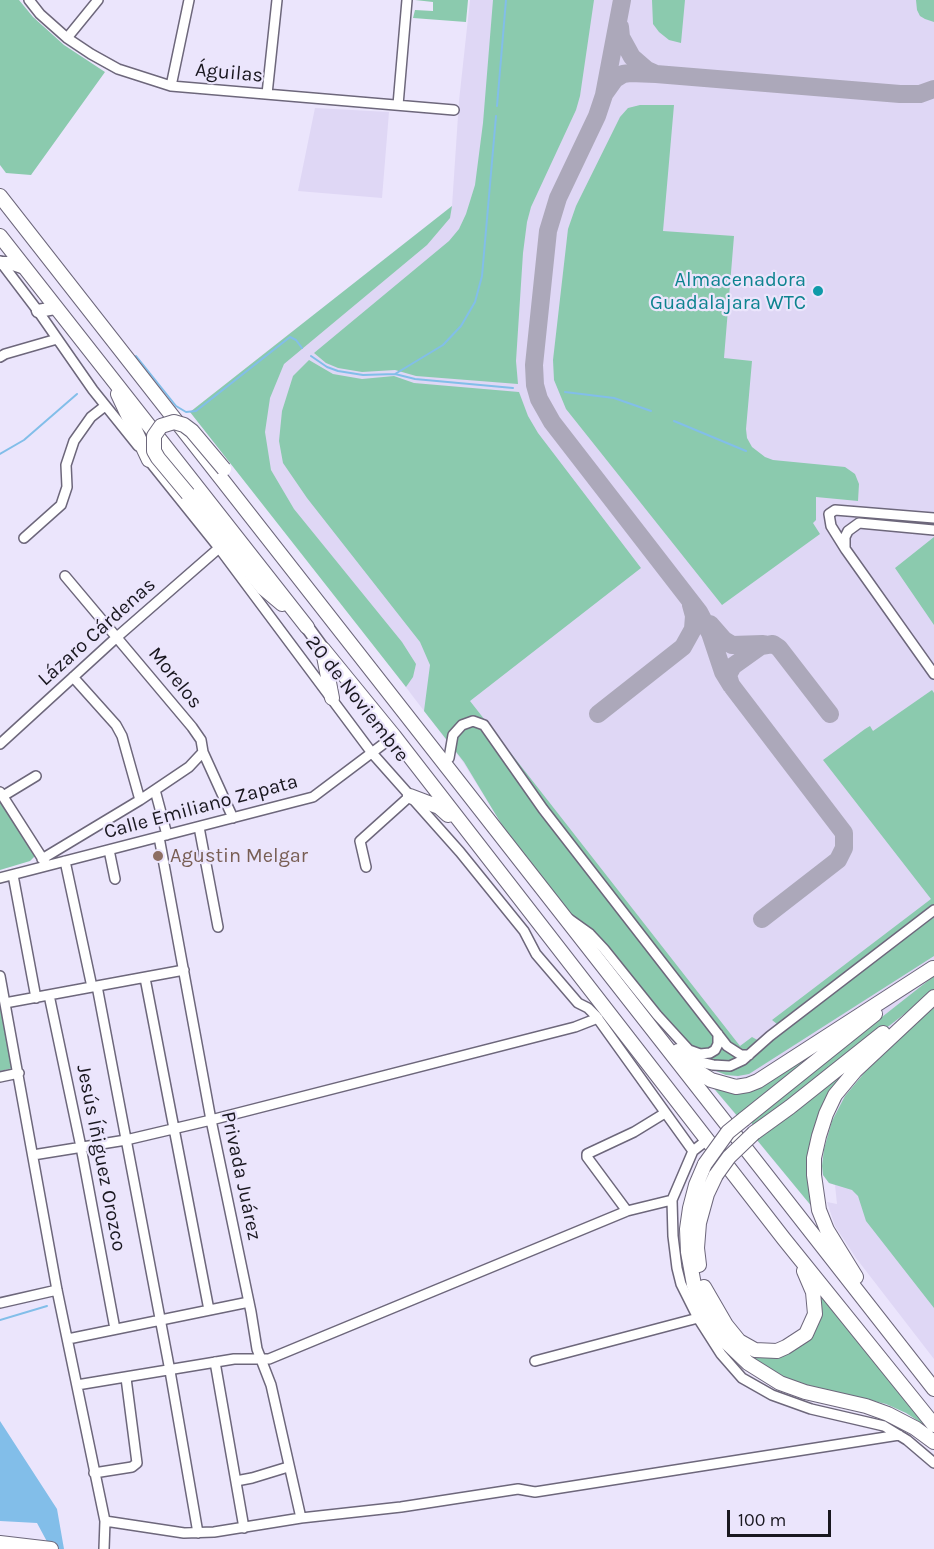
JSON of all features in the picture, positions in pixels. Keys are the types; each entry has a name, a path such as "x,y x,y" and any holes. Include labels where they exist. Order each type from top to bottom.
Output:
{"highway":[{"path":"0,196 494,830 934,1389"},
{"path":"0,236 307,627"},
{"path":"106,371 149,460"},
{"path":"307,627 263,588 158,458 154,451 154,436 161,426 174,422 184,425 192,431 224,469 449,758 494,830"},
{"path":"323,649 333,698"},
{"path":"323,649 394,736 784,1239 934,1425"},
{"path":"410,796 439,807 467,831"},
{"path":"633,1006 685,1058 711,1080 736,1087 758,1081 933,968"},
{"path":"933,968 728,1132 705,1164 696,1185 688,1218 687,1239 689,1262 699,1297 714,1326 725,1341 748,1363 780,1383 888,1414 915,1428 934,1442"},
{"path":"784,1239 807,1276 813,1292 815,1314 806,1334 797,1341 777,1351 755,1350 739,1341 726,1325 709,1298 700,1271 697,1248 699,1223 707,1194 716,1174 754,1132 790,1107 934,995"},
{"path":"914,1364 827,1230 815,1192 814,1158 826,1114 835,1095 855,1071 934,995"},
{"path":"0,1543 45,1548"}],"main road":[{"path":"0,263 10,263 25,268"},
{"path":"38,311 55,308"},
{"path":"307,627 323,649"}],"street":[{"name":"Águilas","path":"29,0 40,14 67,38 118,69 171,86 454,110"},
{"path":"67,38 98,0"},
{"path":"171,86 189,0"},
{"path":"267,94 277,0"},
{"path":"398,105 408,0"},
{"name":"20 de Noviembre","path":"0,263 38,311 105,406 219,549 333,698 372,753 524,931 536,954 578,1003 588,1008 598,1018 693,1151"},
{"path":"0,357 57,339"},
{"path":"24,538 61,505 67,487 66,465 74,441 91,417 105,406"},
{"path":"934,518 835,510 829,514 830,521 846,550 934,674"},
{"path":"846,550 845,537 856,524 934,530"},
{"name":"Lázaro Cárdenas","path":"0,744 117,637 219,549"},
{"name":"Morelos","path":"65,576 185,717 201,740 203,752 233,818"},
{"path":"73,677 116,725 122,736 140,800"},
{"path":"449,758 453,735 462,725 473,721 484,725 543,808 718,1034 734,1053 749,1055"},
{"name":"Calle Emiliano Zapata","path":"0,878 45,862 65,861 313,797 394,736"},
{"path":"36,776 1,794 45,862 189,767 203,752"},
{"name":"Privada Juárez","path":"155,790 211,1120 260,1360 271,1385 301,1518"},
{"path":"366,867 360,841 410,796"},
{"path":"199,827 218,927"},
{"path":"109,850 115,879"},
{"path":"65,861 95,987 126,1140 198,1533"},
{"path":"13,875 36,998"},
{"path":"685,1058 713,1065 730,1066 749,1055 770,1036 934,910"},
{"path":"562,916 579,924 590,934 689,1050 700,1054 710,1053 718,1044 718,1034"},
{"path":"5,1004 184,970"},
{"path":"0,976 57,1290 105,1521 104,1549"},
{"path":"145,978 209,1310"},
{"name":"Jesús Íñiguez Orozco","path":"49,995 116,1329"},
{"path":"33,1155 126,1140 211,1120 575,1027 598,1018"},
{"path":"0,1077 18,1072"},
{"path":"627,1211 587,1154 665,1113"},
{"path":"707,1140 693,1151 672,1200 673,1236 681,1284 698,1318 731,1367 756,1387 772,1395 811,1409 884,1426 934,1463"},
{"path":"77,1385 234,1359 269,1359 627,1211 672,1200"},
{"path":"0,1303 57,1290"},
{"path":"68,1339 249,1302"},
{"path":"535,1361 698,1318"},
{"path":"215,1362 244,1528"},
{"path":"94,1473 132,1467 137,1463 126,1378"},
{"path":"105,1521 198,1533 401,1507 518,1489 535,1492 899,1435"},
{"path":"236,1480 248,1479 288,1467"}],"shaded area":[{"path":"470,0 934,0 934,1359 856,1258 835,1226 827,1202 837,1204 835,1185 829,1183 823,1175 808,1173 813,1208 711,1085 734,1091 737,1077 716,1071 638,1000 502,825 463,762 347,610 190,412 452,206 459,101"},
{"path":"315,108 389,112 382,198 298,191"}],"green space":[{"path":"0,0 19,0 33,17 64,45 105,72 31,175 6,173 0,165"},
{"path":"415,0 468,0 466,22 413,18 415,10 433,11 433,2"},
{"path":"493,0 594,0 576,110 531,207 527,222 516,361 518,384 416,376 395,370 362,372 338,368 326,363 314,353 449,241 459,229 466,214 475,185 483,123"},
{"path":"652,0 685,0 681,43 669,40 653,24"},
{"path":"916,0 934,0 934,22 920,16"},
{"path":"640,105 674,105 663,231 734,236 724,358 752,361 746,429 747,438 752,447 773,460 845,467 855,474 859,484 858,501 816,497 816,520 813,523 820,534 722,605 566,409 554,380 553,360 568,229 576,206 620,117 628,108"},
{"path":"452,206 450,218 427,245 284,364 270,398 265,432 271,470 294,509 402,642 416,664 413,677 406,687 190,412"},
{"path":"309,360 333,374 362,379 394,376 414,383 519,392 528,416 538,433 641,568 470,701 740,1046 752,1037 761,1042 773,1039 934,917 934,956 749,1074 726,1075 716,1071 676,1041 638,1000 502,825 464,762 424,711 430,665 420,642 307,498 283,463 279,441 282,411 293,376"},
{"path":"934,537 934,625 895,568"},
{"path":"932,690 934,693 934,905 777,1024 772,1020 931,899 823,760 865,729 870,726 873,731"},
{"path":"0,798 36,855 30,861 0,870"},
{"path":"934,976 934,991 756,1129 750,1121"},
{"path":"0,994 13,1068 0,1071"},
{"path":"882,1007 739,1118 711,1085 735,1091"},
{"path":"934,1007 934,1308 866,1221 858,1196 852,1190 829,1183 823,1175 822,1166 832,1121 845,1096 865,1072"},
{"path":"869,1052 824,1108 813,1208 757,1140"},
{"path":"821,1291 929,1428 906,1413 886,1404 787,1380 745,1354 787,1351 821,1312"}],"water":[{"path":"0,1421 57,1509 64,1549 51,1549 37,1523 0,1521"}],"waterway":[{"path":"497,106 506,0"},
{"path":"395,374 443,345 461,326 475,302 482,276 496,116"},
{"path":"136,356 176,406 186,412 196,411 290,337 296,340 302,348"},
{"path":"311,356 327,367 363,375 395,374 415,379 513,388"},
{"path":"565,392 614,398 651,411"},
{"path":"0,454 24,440 77,394"},
{"path":"674,421 746,451"},
{"path":"0,1320 47,1306"}],"taxiway":[{"path":"622,0 604,95 597,116 558,198 548,231 534,365 535,385 539,399 552,422 699,612 710,633 723,672 731,685 844,833 844,848 838,860 762,919"},
{"path":"605,93 615,79 623,74 656,74 647,70 632,57 621,37 620,27"},
{"path":"656,74 900,94 920,94 934,89"},
{"path":"598,714 683,647 693,629 694,616 691,605"},
{"path":"710,624 724,640 732,645 763,644"},
{"path":"731,685 728,675 733,666 761,646 773,644 779,648 830,714"}],"place":[{"name":"Almacenadora Guadalajara WTC","path":"818,291"},
{"name":"Agustin Melgar","path":"158,856"}]}
